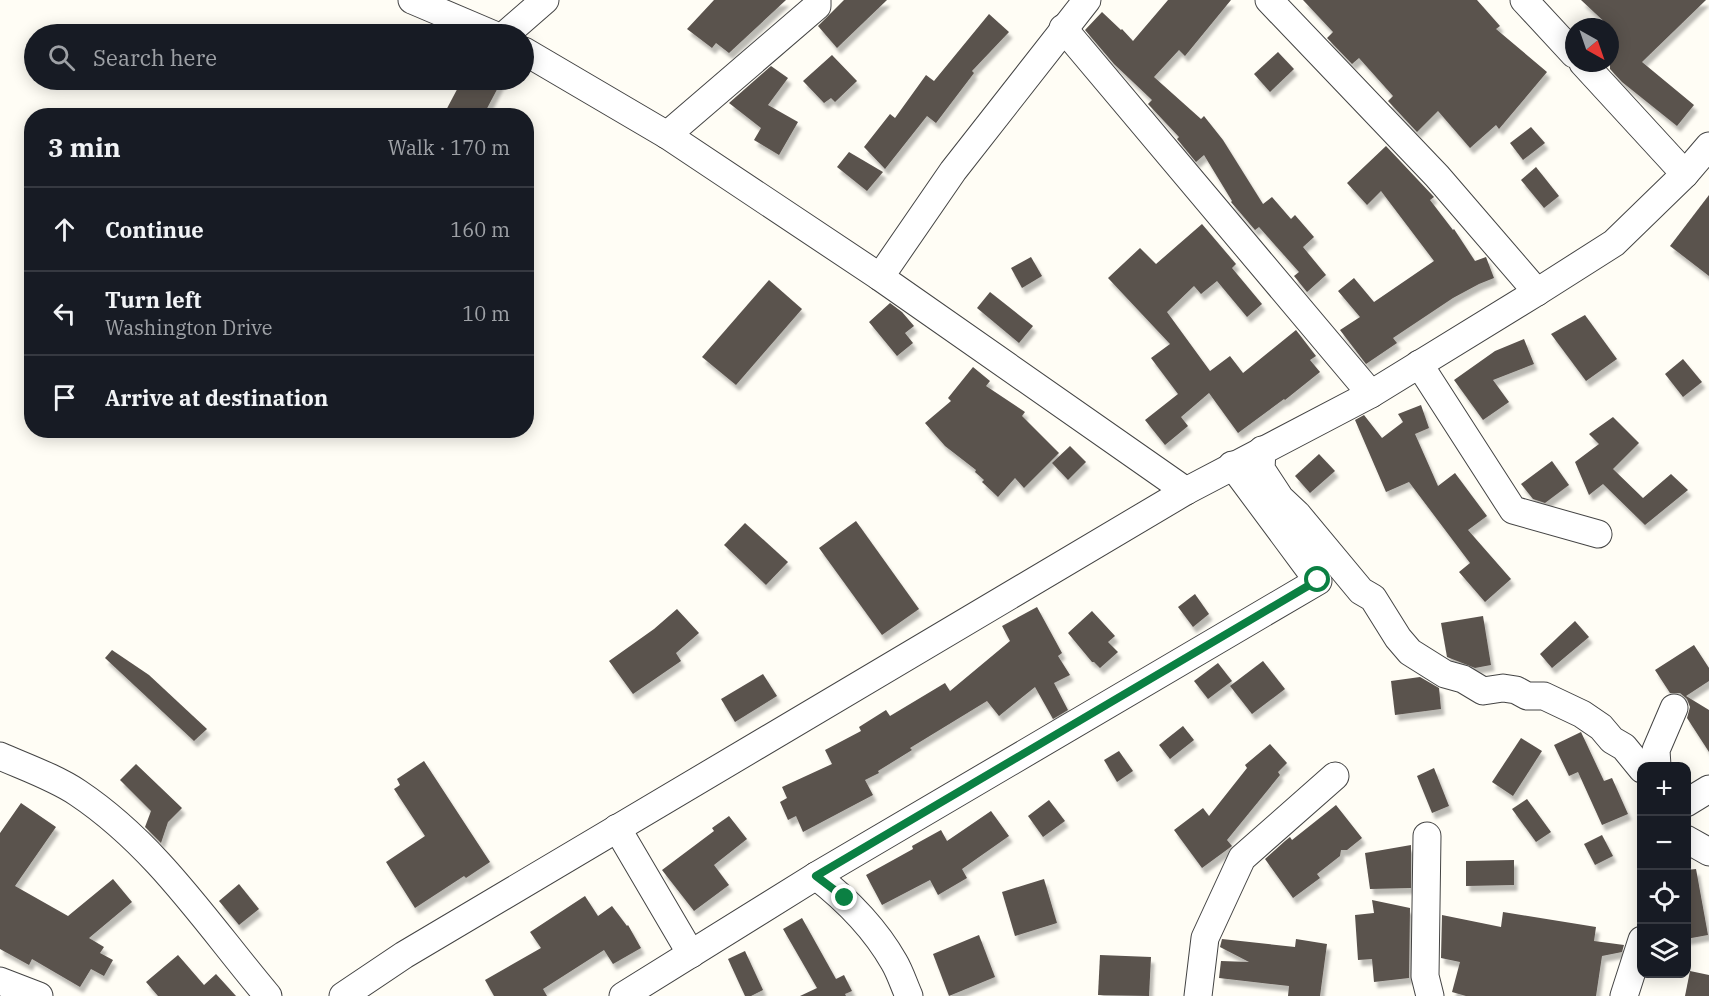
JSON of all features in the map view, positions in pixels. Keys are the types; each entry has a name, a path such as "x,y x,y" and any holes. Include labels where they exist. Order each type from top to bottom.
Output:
{"street":[{"path":"412,0 468,24"},
{"path":"517,24 544,0"},
{"path":"667,135 817,6 817,0"},
{"path":"880,277 952,171 1087,0"},
{"path":"1269,0 1437,176 1537,292"},
{"path":"1524,0 1565,44"},
{"path":"1064,28 1371,394"},
{"path":"534,57 667,135 880,277 1186,491"},
{"path":"1590,72 1685,174"},
{"path":"343,996 404,955 1186,491 1371,394 1537,292 1614,243 1685,174 1709,146"},
{"path":"1419,364 1512,510 1598,534"},
{"path":"1262,450 1261,468 1280,498 1297,514 1361,591 1373,598 1398,638 1410,652 1445,674 1463,679 1483,691 1503,688 1516,690 1527,696 1544,696 1582,714 1601,727 1612,740 1624,747 1637,764"},
{"path":"1232,465 1250,478 1267,480"},
{"path":"1232,465 1318,580"},
{"path":"624,996 816,876 1340,566"},
{"path":"1657,762 1656,750 1674,708"},
{"path":"0,756 76,792 123,826 160,863 268,996"},
{"path":"1198,996 1205,938 1242,858 1335,776"},
{"path":"1691,800 1709,789"},
{"path":"617,828 691,954"},
{"path":"1427,836 1425,976 1430,996"},
{"path":"1691,842 1709,852"},
{"path":"816,876 845,898 874,932 895,963 909,996"},
{"path":"1624,996 1637,953"},
{"path":"0,981 39,996"}],"building":[{"path":"714,0 786,0 729,53 716,43 712,48 687,29"},
{"path":"844,0 887,0 837,48 818,26"},
{"path":"1168,0 1231,0 1185,56 1179,50 1154,77 1201,119 1204,116 1223,140 1263,204 1272,197 1291,219 1295,215 1314,237 1303,247 1326,275 1307,292 1294,276 1299,272 1259,227 1255,230 1231,202 1204,155 1196,162 1177,139 1179,137 1148,104 1152,100 1114,64 1085,30 1102,12 1133,41"},
{"path":"1303,0 1477,0 1500,26 1496,29 1547,72 1499,129 1496,125 1470,148 1438,111 1417,132 1388,101 1393,96 1359,58 1352,64 1327,38 1333,32"},
{"path":"1581,0 1706,0 1642,62 1694,105 1677,126 1613,72 1619,72 1619,18 1600,18"},
{"path":"989,14 1009,32 972,71 974,73 936,123 927,116 885,169 864,147 890,114 895,118 926,75 934,81"},
{"path":"1278,52 1294,69 1270,92 1254,74"},
{"path":"832,55 857,81 835,102 831,98 824,103 803,81"},
{"path":"771,66 788,78 768,105 798,122 779,155 754,140 761,128 729,103"},
{"path":"457,90 497,90 487,108 447,108"},
{"path":"1531,127 1545,143 1523,160 1510,143"},
{"path":"1386,146 1434,197 1430,200 1454,229 1475,261 1486,257 1494,278 1453,298 1393,338 1397,343 1366,364 1340,330 1360,317 1338,291 1354,278 1374,302 1434,261 1381,191 1367,205 1347,183"},
{"path":"849,152 883,172 867,191 837,167"},
{"path":"1536,167 1559,196 1544,208 1521,180"},
{"path":"1709,195 1709,276 1670,246"},
{"path":"1202,224 1236,264 1232,268 1262,304 1247,317 1217,281 1201,294 1194,286 1167,312 1210,371 1230,356 1243,373 1296,330 1316,356 1310,360 1320,372 1238,433 1209,393 1181,417 1188,426 1165,445 1145,420 1178,394 1151,358 1170,344 1108,278 1140,248 1156,264"},
{"path":"1031,257 1042,276 1022,288 1011,268"},
{"path":"769,280 802,309 736,385 702,357"},
{"path":"990,292 1033,326 1019,343 977,308"},
{"path":"890,303 902,312 914,326 905,333 913,343 897,356 869,322"},
{"path":"1585,315 1617,359 1586,381 1551,334"},
{"path":"1524,339 1534,364 1493,380 1509,402 1483,420 1454,380 1495,351"},
{"path":"1683,359 1702,382 1683,397 1665,374"},
{"path":"973,367 990,381 986,386 1025,412 1022,416 1059,453 1024,488 1015,478 998,497 982,482 984,480 975,472 976,470 945,446 925,423 951,401 948,398"},
{"path":"1421,405 1429,428 1415,434 1438,486 1455,473 1487,516 1468,530 1511,579 1485,602 1459,572 1470,563 1409,482 1386,492 1355,420 1364,415 1382,438 1403,422 1398,414"},
{"path":"1613,417 1639,443 1613,469 1643,498 1671,474 1688,490 1645,525 1603,484 1589,495 1575,462 1599,444 1589,434"},
{"path":"1070,446 1086,462 1068,480 1052,463"},
{"path":"1319,454 1335,471 1310,493 1295,476"},
{"path":"1552,461 1569,485 1545,503 1533,499 1521,484"},
{"path":"856,521 919,609 882,635 819,548"},
{"path":"745,523 788,562 766,585 724,545"},
{"path":"1195,594 1209,614 1193,627 1178,607"},
{"path":"1037,607 1062,653 1058,656 1070,675 1054,683 1068,710 1053,719 1035,687 999,716 987,701 910,748 912,750 865,780 873,795 803,832 796,816 788,820 780,802 787,798 782,787 832,764 825,750 861,731 859,727 886,710 890,716 945,683 950,691 1010,641 1002,626"},
{"path":"677,609 699,633 676,653 681,661 633,694 609,661 654,629"},
{"path":"1092,611 1115,636 1108,642 1118,652 1100,668 1092,662 1068,633"},
{"path":"1483,616 1491,665 1475,668 1447,657 1441,623"},
{"path":"1575,621 1589,637 1552,668 1540,654"},
{"path":"1694,645 1709,668 1709,681 1686,696 1709,710 1709,752 1687,718 1690,707 1687,699 1680,693 1670,693 1655,670"},
{"path":"112,650 149,675 207,729 194,741 105,658"},
{"path":"1263,661 1285,689 1252,714 1230,686"},
{"path":"1218,663 1232,681 1208,699 1194,681"},
{"path":"763,674 777,696 735,722 721,699"},
{"path":"1420,677 1439,688 1441,709 1395,715 1391,681"},
{"path":"1183,726 1194,740 1170,759 1159,745"},
{"path":"1581,732 1604,781 1612,778 1628,814 1602,825 1578,772 1569,776 1554,745"},
{"path":"1521,738 1542,751 1513,796 1492,782"},
{"path":"1270,744 1287,763 1278,772 1280,775 1227,840 1232,846 1202,868 1174,830 1203,808 1209,816 1247,768 1245,765"},
{"path":"1119,751 1133,771 1117,782 1104,760"},
{"path":"424,761 490,862 415,908 386,862 425,836 394,789 400,785 397,779"},
{"path":"136,764 182,808 168,822 161,843 145,827 151,811 120,780"},
{"path":"1434,768 1449,806 1432,813 1417,776"},
{"path":"1527,799 1551,832 1536,842 1512,809"},
{"path":"1049,800 1065,821 1043,837 1028,816"},
{"path":"21,803 56,827 15,886 68,916 113,879 132,902 89,938 104,947 100,953 113,960 104,976 91,969 80,987 32,959 29,965 0,949 0,833"},
{"path":"1336,805 1362,838 1347,850 1341,850 1340,856 1317,874 1320,878 1293,898 1265,859 1290,837 1292,840"},
{"path":"991,811 1009,836 962,869 967,878 938,895 930,880 882,905 866,875 913,849 912,846 941,830 947,841"},
{"path":"729,816 747,839 714,865 729,885 694,911 662,870 714,831 712,828"},
{"path":"1602,835 1613,856 1595,865 1584,844"},
{"path":"1411,845 1411,888 1370,889 1365,853"},
{"path":"1514,860 1514,885 1466,886 1466,861"},
{"path":"1696,869 1708,935 1691,938 1691,870"},
{"path":"1044,879 1057,923 1015,936 1002,892"},
{"path":"239,884 259,909 239,925 219,901"},
{"path":"585,896 598,916 612,906 628,925 641,948 613,964 604,950 543,989 547,996 494,996 485,980 541,948 530,932"},
{"path":"1372,900 1410,908 1409,978 1374,982 1372,959 1358,960 1355,915 1374,913"},
{"path":"1503,912 1596,927 1594,941 1624,945 1622,952 1602,956 1596,996 1466,996 1452,992 1460,962 1441,958 1442,915 1501,927"},
{"path":"802,918 836,979 844,975 852,991 845,994 846,996 800,996 817,988 783,929"},
{"path":"979,935 995,977 949,996 933,954"},
{"path":"1222,939 1295,947 1296,939 1327,944 1320,996 1288,996 1289,986 1219,978 1221,961 1249,962 1220,947"},
{"path":"745,951 763,990 751,996 745,996 728,959"},
{"path":"178,955 204,985 216,974 236,996 158,996 146,982"},
{"path":"1100,955 1151,957 1149,996 1098,995"},
{"path":"1691,971 1709,975 1709,996 1685,996"}],"route":[{"path":"845,898 816,876 1318,580"}]}
